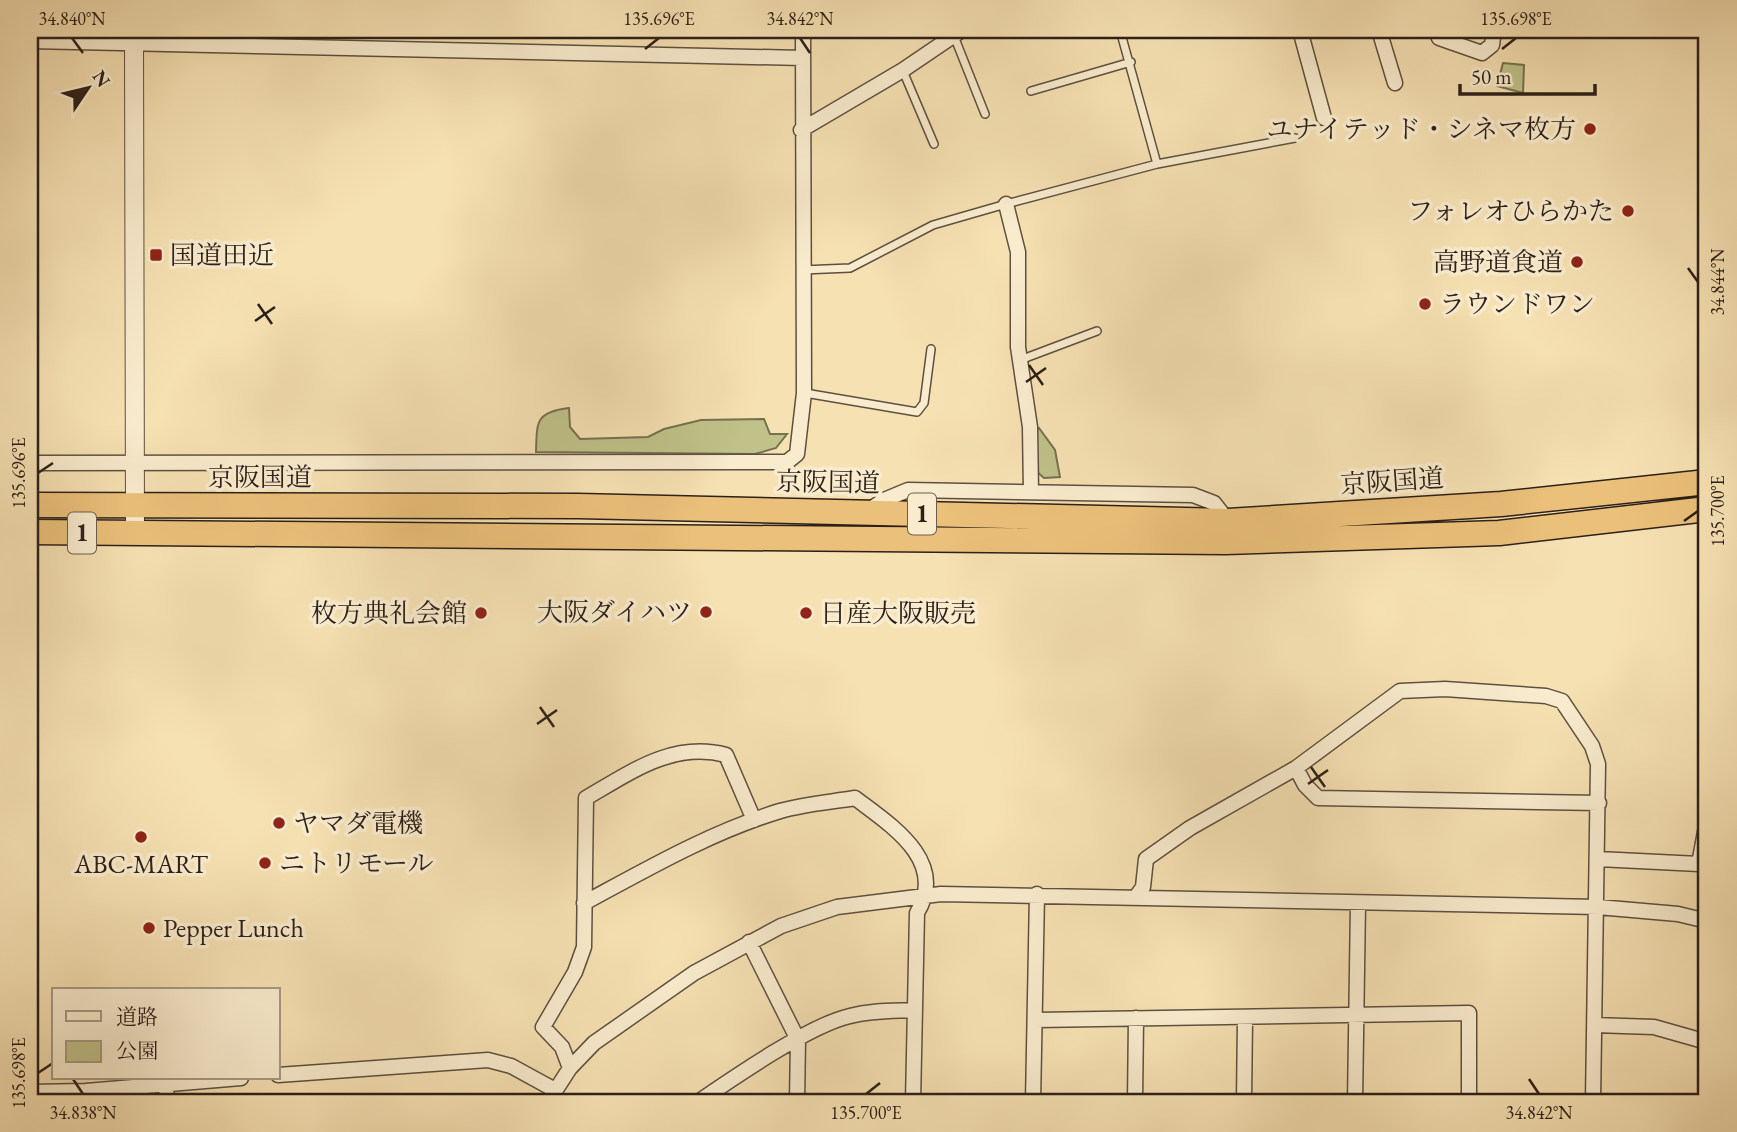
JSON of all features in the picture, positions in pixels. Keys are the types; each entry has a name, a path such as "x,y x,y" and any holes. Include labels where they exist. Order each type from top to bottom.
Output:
{"highway":[{"name":"京阪国道","path":"30,505 578,506 1228,521 1501,504 1707,482"},
{"name":"京阪国道","path":"30,532 1226,542 1499,533 1707,509"}],"street":[{"path":"30,463 788,462 797,453 804,393 801,130 803,30"},
{"path":"1300,30 1324,118"},
{"path":"1379,30 1395,83"},
{"path":"1436,30 1439,38 1482,53 1492,45 1494,30"},
{"path":"801,130 903,70 958,33"},
{"path":"30,41 135,36 803,58"},
{"path":"135,36 135,533"},
{"path":"1006,204 1017,252 1020,360 1030,427 1031,492"},
{"path":"865,513 884,500 908,490 1192,495 1214,503 1228,521"},
{"path":"1136,897 1143,887 1146,859 1190,828 1296,768 1400,691 1445,689 1546,696 1562,701 1592,746 1598,764 1598,907 1593,1102"},
{"path":"570,1068 562,1047 543,1027 575,972 584,947 586,798 651,761 679,752 726,755 754,820"},
{"path":"1296,768 1305,785 1318,798 1599,803"},
{"path":"584,902 690,846 754,820 783,810 855,798 903,835 925,869 927,895 917,913 914,1102"},
{"path":"1598,859 1699,864 1707,821"},
{"path":"1033,1102 1037,894"},
{"path":"280,1075 488,1059 511,1066 551,1096 570,1068 594,1043 672,988 749,942 781,926 837,907 927,895 1037,894 1358,904 1598,907 1678,914 1707,921"},
{"path":"1355,1102 1358,904"},
{"path":"749,942 798,1040 797,1102"},
{"path":"698,1102 798,1040 847,1016 872,1011 915,1010"},
{"path":"1035,1020 1469,1013 1469,1102"},
{"path":"1135,1102 1136,1018"},
{"path":"1244,1102 1245,1018"},
{"path":"1594,1025 1654,1027 1707,1042"},
{"path":"30,1092 86,1097 166,1084 216,1080"},
{"path":"166,1084 167,1102"}],"lane":[{"path":"1120,30 1157,164"},
{"path":"958,33 985,114"},
{"path":"1031,91 1130,62"},
{"path":"903,70 934,144"},
{"path":"802,270 850,268 933,225 1006,204 1157,164 1295,138"},
{"path":"1020,360 1097,331"},
{"path":"804,393 917,412 924,403 931,349"}],"green space":[{"path":"1503,63 1524,65 1523,93 1497,86"},
{"path":"569,408 570,427 580,439 648,437 664,429 701,420 764,419 770,434 787,434 776,448 755,454 536,452 540,420 550,412"},
{"path":"1039,428 1055,450 1060,477 1044,478 1036,471 1035,429"}],"place":[{"name":"ユナイテッド・シネマ枚方","path":"1590,129"},
{"name":"フォレオひらかた","path":"1628,211"},
{"name":"国道田近","path":"156,255"},
{"name":"高野道食道","path":"1577,262"},
{"name":"ラウンドワン","path":"1425,304"},
{"name":"大阪ダイハツ","path":"706,612"},
{"name":"枚方典礼会館","path":"481,613"},
{"name":"日産大阪販売","path":"806,613"},
{"name":"ヤマダ電機","path":"279,823"},
{"name":"ABC-MART","path":"141,837"},
{"name":"ニトリモール","path":"265,863"},
{"name":"Pepper Lunch","path":"149,928"}]}
